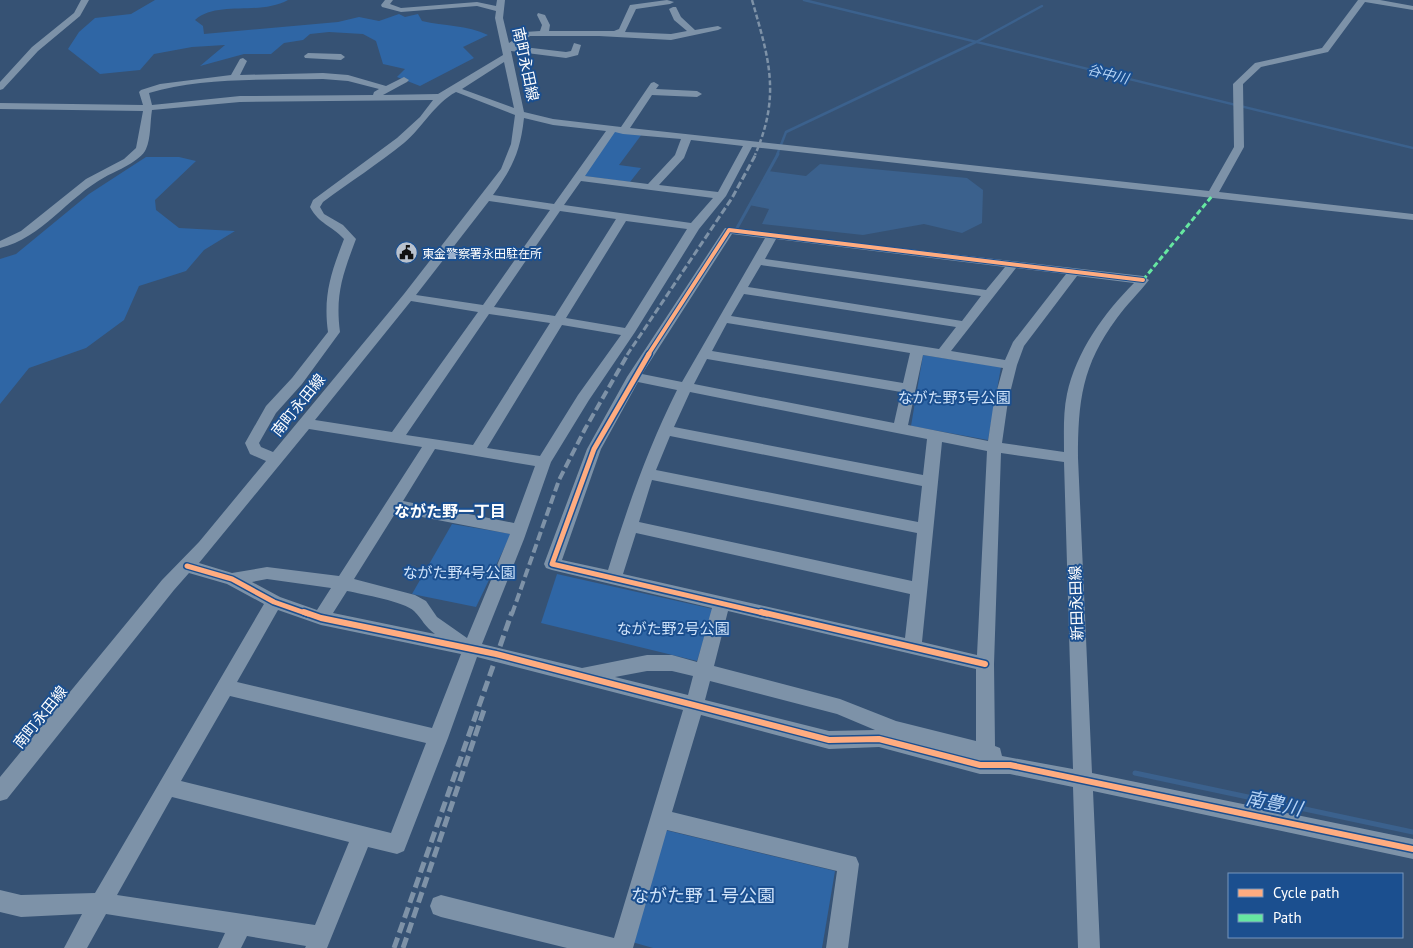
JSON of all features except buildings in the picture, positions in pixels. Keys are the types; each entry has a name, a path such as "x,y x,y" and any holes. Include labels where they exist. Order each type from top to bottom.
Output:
{"street":[{"path":"0,87 36,49 77,14 85,0"},
{"path":"389,0 385,6 401,10 432,6 454,8 471,4 500,4"},
{"path":"1212,196 1239,147 1238,84 1258,65 1325,50 1362,0"},
{"path":"1366,0 1413,8"},
{"name":"南町永田線","path":"0,792 168,585 187,566 408,297 506,169 513,154 520,114 506,51 500,4"},
{"path":"616,34 622,30 633,7 672,5 677,18 694,32"},
{"path":"541,15 546,25 544,34"},
{"path":"275,459 255,450 252,442 258,430 289,388 297,381 334,332 331,310 335,278 350,239 339,227 320,216 315,206 318,200 401,140 423,119 440,97 455,89 528,34 600,29 616,34 671,37 718,28"},
{"path":"506,51 566,56 575,53 577,44"},
{"path":"0,245 26,233 90,181 128,161 141,149 148,108 144,94 150,89 234,78 341,57 332,70"},
{"path":"234,78 243,60"},
{"path":"304,64 332,70 348,78 384,88"},
{"path":"371,98 384,88 404,80"},
{"path":"455,89 520,114 553,122 1413,217"},
{"path":"623,131 652,89 697,94"},
{"path":"0,106 148,108 240,99 440,97"},
{"path":"396,438 612,129"},
{"path":"651,187 680,156 687,137"},
{"path":"168,787 397,844 471,650 520,530 544,462 583,398 629,332 694,227 721,196 749,144"},
{"path":"579,178 721,196"},
{"path":"486,197 694,227"},
{"path":"478,450 623,217"},
{"path":"985,664 552,564 594,449 634,377 729,230 1074,272"},
{"path":"614,578 664,430 724,319 772,236"},
{"path":"757,261 990,294"},
{"path":"942,354 1013,264"},
{"path":"986,752 985,664 994,447 1010,365 1018,345 1074,272"},
{"name":"新田永田線","path":"1074,272 1143,280 1126,296 1104,328 1087,359 1074,393 1070,458 1089,948"},
{"path":"741,290 965,325"},
{"path":"408,297 629,332"},
{"path":"724,319 1010,365"},
{"path":"900,428 910,389 916,350"},
{"path":"705,354 910,389"},
{"path":"634,377 994,447 1070,458"},
{"path":"304,423 544,462"},
{"path":"664,430 930,482"},
{"path":"913,648 935,435"},
{"path":"321,618 431,444"},
{"path":"648,474 925,529"},
{"path":"392,505 520,530"},
{"path":"630,526 919,589"},
{"path":"187,566 232,579 274,602 321,618 496,654 829,740 879,739 980,765 1010,765 1083,782 1413,849"},
{"path":"232,579 267,573 343,583 409,600 420,606 431,622 471,650"},
{"path":"75,948 274,602"},
{"path":"622,948 694,706 722,603"},
{"path":"406,636 420,626 426,616"},
{"path":"578,676 647,664 672,664 704,670 840,707 866,720 888,727 1003,757 1010,765"},
{"path":"225,687 439,738"},
{"path":"660,819 849,864 837,948"},
{"path":"0,901 21,906 102,903 242,924 318,942 362,836"},
{"path":"440,906 611,948"},
{"path":"230,948 242,924"}],"green space":[{"path":"155,0 288,0 277,5 227,9 204,14 195,20 203,26 204,34 338,22 359,17 379,21 399,14 405,17 418,14 422,21 464,27 488,35 463,47 474,58 420,86 397,77 405,69 383,64 376,41 363,34 329,32 310,34 303,40 284,43 271,54 244,54 200,66 225,45 192,47 154,54 140,70 100,74 68,49 79,32 95,18 131,14"},
{"path":"614,131 642,134 619,165 641,168 630,182 584,176"},
{"path":"146,157 179,157 196,161 155,200 156,210 179,228 235,231 204,250 186,271 139,286 124,320 86,348 29,368 0,404 0,259 16,254 89,194"},
{"name":"ながた野3号公園","path":"923,355 1001,367 988,440 911,426"},
{"name":"ながた野4号公園","path":"452,524 511,534 476,607 412,594"},
{"name":"ながた野2号公園","path":"557,574 713,609 697,661 541,623"},
{"name":"ながた野１号公園","path":"665,830 835,871 822,948 653,948 632,942"}],"shaded area":[{"path":"820,164 967,178 983,190 982,223 962,233 924,224 863,235 762,224 769,209 749,205 768,171 806,176"}],"waterway":[{"name":"谷中川","path":"804,0 976,42"},
{"path":"976,42 1042,6"},
{"path":"777,155 786,132 976,42"},
{"name":"谷中川","path":"976,42 1413,148"},
{"path":"737,228 778,154"},
{"name":"南豊川","path":"1135,773 1413,832"}],"railway":[{"path":"752,0 770,77 768,114 755,155"},
{"path":"627,355 732,198 756,154"},
{"path":"512,614 559,480 585,429 628,354"},
{"path":"394,948 512,612"},
{"path":"403,948 484,710"}],"marked path":[{"path":"1143,280 1212,196"}],"cycle path":[{"path":"985,664 552,564 594,449 634,377 729,230 1143,280"},
{"path":"187,566 232,579 274,602 321,618 496,654 829,740 879,739 980,765 1010,765 1413,849"}],"place":[{"name":"東金警察署永田駐在所","path":"406,253"}],"district":[{"name":"ながた野一丁目","path":"450,511"}]}
